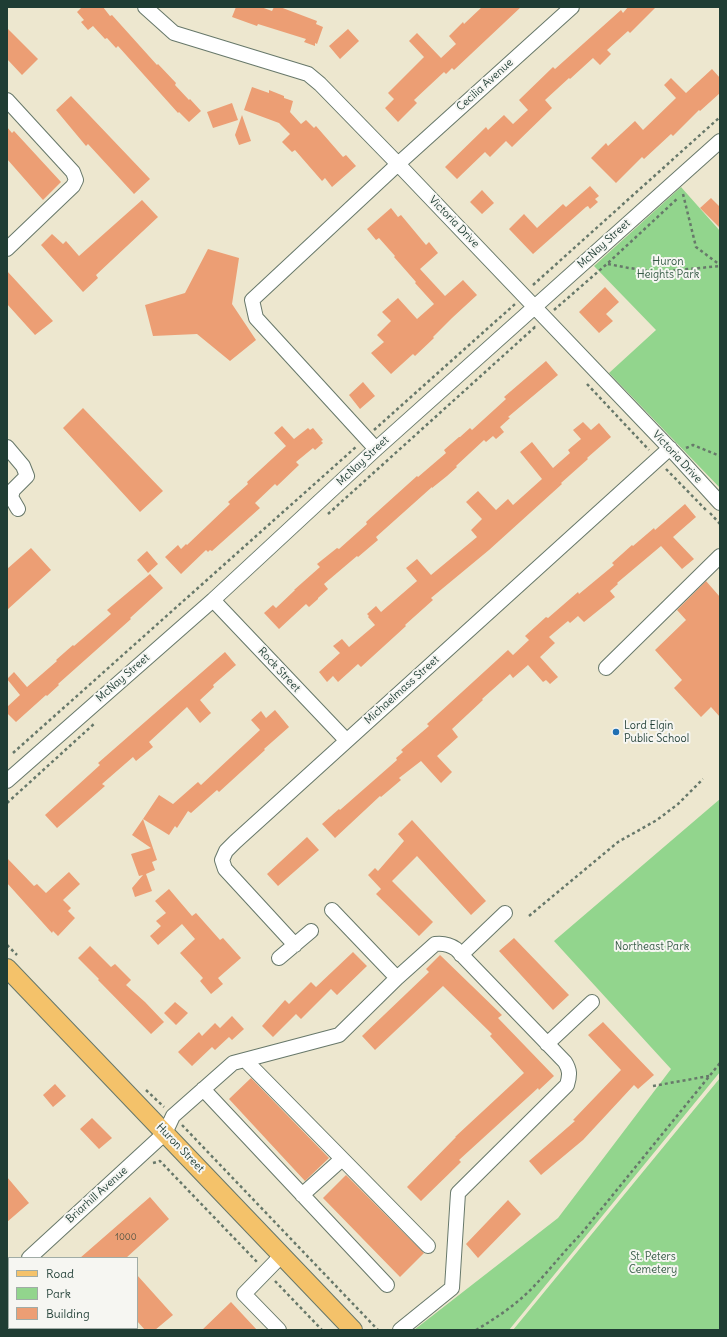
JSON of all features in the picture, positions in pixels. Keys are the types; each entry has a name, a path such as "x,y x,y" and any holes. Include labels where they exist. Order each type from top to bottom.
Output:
{"main road":[{"name":"Huron Street","path":"7,968 353,1330"}],"street":[{"name":"Victoria Drive","path":"145,7 174,33 308,74 320,84 673,452 720,503"},
{"name":"Cecilia Avenue","path":"367,438 256,318 252,300 398,164 572,7"},
{"path":"7,100 73,172 76,180 73,186 7,249"},
{"name":"McNay Street","path":"7,781 213,600 376,449 720,141"},
{"path":"367,438 376,449"},
{"path":"7,447 23,466 27,476 13,490 11,497 18,510"},
{"name":"Michaelmass Street","path":"295,945 225,869 222,860 226,851 346,740 673,452"},
{"path":"606,668 720,556"},
{"name":"Rock Street","path":"213,600 346,740"},
{"path":"332,910 397,978"},
{"path":"461,955 505,913"},
{"path":"279,958 311,931"},
{"path":"165,1133 173,1116 233,1063 339,1034 435,944 441,943 450,945 565,1062 569,1069 570,1077 567,1085 458,1193 452,1288 400,1330"},
{"path":"547,1044 592,1002"},
{"path":"245,1060 428,1246"},
{"path":"203,1089 387,1285"},
{"name":"Briarhill Avenue","path":"30,1257 165,1133"},
{"path":"302,1195 342,1159"},
{"path":"279,1330 244,1294 282,1256"}],"path":[{"path":"531,287 720,117"},
{"path":"554,310 684,193 696,247 720,266"},
{"path":"608,263 629,268 658,272 720,266"},
{"path":"13,753 367,438 516,302"},
{"path":"324,517 535,327 541,333"},
{"path":"583,378 651,452"},
{"path":"673,452 693,445 720,456"},
{"path":"666,469 720,524"},
{"path":"529,916 618,842 657,820 678,804 703,779"},
{"path":"476,1330 499,1316 537,1284 581,1234 720,1063"},
{"path":"653,1086 709,1076"},
{"path":"173,1116 378,1330"},
{"path":"147,1168 153,1162 160,1161 322,1330"}],"green space":[{"name":"Huron Heights Park","path":"681,187 720,231 720,488 609,373 656,330 594,266"},
{"name":"Northeast Park","path":"720,799 720,1072 509,1330 414,1330 558,1218 671,1069 554,941"},
{"name":"St. Peters Cemetery","path":"720,1078 720,1330 513,1330"}],"building":[{"path":"82,7 103,7 201,111 189,122 179,112 178,113 118,46 116,48 93,26 88,30 81,22 84,20 77,12"},
{"path":"236,7 261,7 272,11 274,7 280,7 317,21 316,24 323,27 315,46 304,42 306,39 258,24 257,26 232,17"},
{"path":"482,7 521,7 454,70 452,68 446,74 444,72 414,100 417,103 398,122 385,108 394,99 388,93 424,57 409,41 417,33 441,58 456,44 449,36 463,22 464,24"},
{"path":"628,7 656,7 630,33 628,31 607,50 611,54 600,65 593,58 545,100 552,108 512,147 506,141 490,157 485,152 457,179 445,167 486,127 488,130 504,115 513,124 528,110 519,100 553,67 555,69 621,10 623,13"},
{"path":"7,28 38,59 22,75 7,59"},
{"path":"348,29 359,41 340,59 329,46"},
{"path":"712,69 720,78 720,93 700,111 699,110 673,136 671,134 644,159 642,157 616,183 591,158 606,143 608,146 635,121 643,130 676,98 664,85 671,78 686,93"},
{"path":"252,87 269,93 269,90 293,101 290,112 301,124 306,120 314,128 316,126 343,157 346,155 356,166 332,187 325,178 322,181 295,150 292,152 282,142 290,134 279,123 244,110"},
{"path":"71,96 150,179 134,194 88,144 86,146 56,110"},
{"path":"232,103 238,120 213,128 207,112"},
{"path":"242,115 251,141 239,145 235,135"},
{"path":"7,127 12,133 14,131 61,182 43,200 7,159"},
{"path":"590,186 599,196 595,199 598,202 590,209 588,206 586,207 533,254 509,229 524,214 537,228 563,204 566,207"},
{"path":"482,190 494,203 482,214 470,202"},
{"path":"711,198 720,207 720,228 700,208"},
{"path":"142,200 158,217 96,275 98,278 83,292 41,245 52,234 63,244 66,241 79,256"},
{"path":"391,208 398,217 401,215 426,245 429,242 438,253 420,269 445,296 463,280 477,295 415,356 413,354 391,374 371,353 384,342 377,335 391,321 382,312 398,298 417,319 434,304 379,238 376,240 367,229"},
{"path":"208,249 239,258 232,304 256,340 230,361 197,334 153,336 145,305 185,293"},
{"path":"7,271 53,321 35,335 7,304"},
{"path":"605,287 619,302 606,314 613,321 599,333 579,312"},
{"path":"546,361 558,375 508,417 510,418 500,427 504,432 496,439 493,436 486,442 484,440 447,476 432,487 376,537 378,540 324,584 328,589 318,599 309,607 306,604 279,629 264,613 273,605 276,608 320,567 317,564 337,548 339,549 367,524 366,522 417,476 418,477 446,453 444,450 470,428 472,430 506,399 504,397"},
{"path":"363,382 375,396 360,409 349,395"},
{"path":"83,408 163,491 140,512 63,428"},
{"path":"583,422 591,430 599,423 611,437 489,550 431,598 433,600 361,667 358,664 338,682 333,676 327,682 319,672 340,653 333,646 342,639 349,647 375,625 367,614 376,606 381,612 417,581 406,568 417,559 431,575 477,537 471,530 482,519 466,502 478,491 496,510 508,499 513,505 542,479 520,452 532,442 553,468 570,453 568,450 581,439 573,430"},
{"path":"282,426 294,439 308,428 310,430 313,428 323,440 321,441 323,443 315,450 313,448 296,462 299,465 277,486 275,484 255,503 260,508 212,551 210,550 208,552 206,550 181,574 165,557 178,545 181,549 186,544 187,545 230,504 228,502 248,484 247,482 286,446 274,433"},
{"path":"685,504 696,517 673,537 694,559 682,569 661,546 617,583 618,584 610,591 615,597 584,622 578,616 570,623 568,621 549,637 555,643 540,657 558,677 550,684 546,680 543,682 528,665 513,678 510,674 482,699 483,700 452,729 458,737 437,756 452,772 441,783 421,761 399,778 401,780 381,797 380,796 335,838 322,824 397,760 396,758 403,752 401,750 429,726 427,724 508,650 513,655 529,640 525,636 546,617 548,618 578,592 579,594 614,565 612,563 632,545 633,546 654,528 655,530"},
{"path":"31,548 51,570 7,610 7,569"},
{"path":"147,551 158,564 148,573 137,560"},
{"path":"150,574 163,588 130,618 131,619 58,684 59,685 47,696 46,695 16,722 7,713 7,707 20,695 7,679 14,672 27,687 73,645 74,646 111,614 107,610"},
{"path":"706,581 720,597 720,717 711,707 701,717 674,688 682,680 655,650 686,620 677,610"},
{"path":"225,652 236,665 213,685 214,687 200,700 211,713 200,723 187,707 149,742 153,747 136,761 133,757 102,784 105,786 57,828 45,815 100,765 98,763"},
{"path":"275,710 289,727 219,792 217,790 191,813 188,811 177,828 175,826 169,835 143,819 159,795 173,804 198,782 201,785 260,730 251,720 261,711 266,718"},
{"path":"143,819 157,860 152,862 155,870 146,874 152,891 135,897 132,888 143,875 139,876 131,854 151,848 132,835"},
{"path":"412,820 486,901 471,915 417,856 392,881 433,922 419,936 376,894 381,889 368,875 375,868 378,871 404,841 398,834"},
{"path":"307,837 319,850 278,886 267,874"},
{"path":"7,858 34,886 37,884 46,893 69,872 80,884 63,900 71,908 68,911 75,918 58,936 53,931 52,933 7,883"},
{"path":"169,889 192,916 196,913 220,940 223,938 241,958 218,978 223,984 211,994 200,981 203,978 180,953 195,939 182,924 158,945 150,936 161,926 156,921 166,913 155,901"},
{"path":"514,938 569,995 553,1010 499,951"},
{"path":"90,946 111,967 115,964 131,980 126,985 164,1022 151,1034 78,958"},
{"path":"353,952 367,966 337,995 331,989 301,1019 296,1014 273,1037 262,1026 285,1000 289,1004 311,982 316,987"},
{"path":"440,955 502,1015 498,1018 554,1076 539,1090 538,1088 459,1160 461,1162 421,1201 407,1187 455,1137 524,1073 490,1036 492,1034 443,986 375,1050 362,1036 429,972 426,969"},
{"path":"175,1002 188,1013 176,1025 164,1013"},
{"path":"232,1016 244,1029 232,1040 229,1037 215,1050 212,1047 192,1066 178,1052 199,1032 202,1036 215,1023 220,1028"},
{"path":"603,1022 654,1075 638,1089 634,1085 583,1140 541,1175 529,1161 575,1121 573,1120 621,1070 588,1035"},
{"path":"251,1078 329,1158 305,1181 229,1099"},
{"path":"55,1084 66,1096 53,1107 43,1095"},
{"path":"92,1118 112,1138 99,1149 80,1129"},
{"path":"346,1175 424,1253 400,1277 323,1198"},
{"path":"7,1177 29,1203 7,1222"},
{"path":"150,1197 169,1219 127,1257 81,1257"},
{"path":"508,1200 521,1214 478,1258 466,1244"},
{"path":"138,1276 173,1315 155,1330 145,1330 138,1322"},
{"path":"231,1302 257,1330 202,1330"}],"place":[{"name":"Lord Elgin Public School","path":"616,732"}]}
